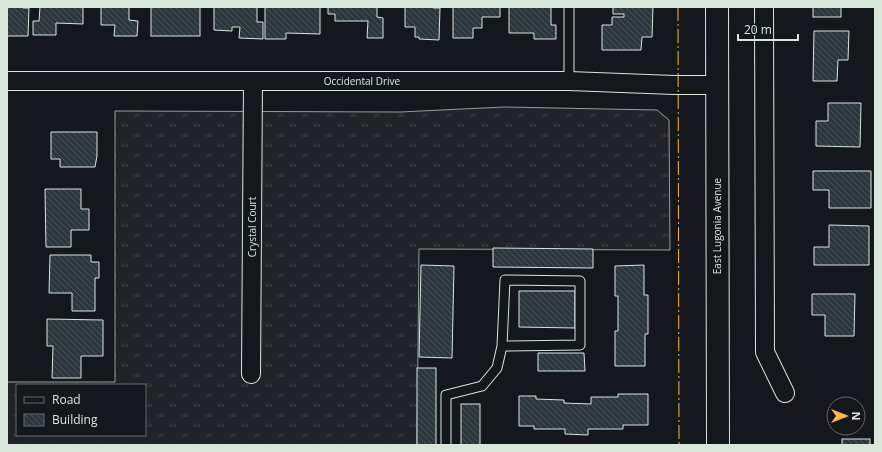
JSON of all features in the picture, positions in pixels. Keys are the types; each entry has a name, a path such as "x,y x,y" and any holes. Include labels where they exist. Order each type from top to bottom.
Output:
{"main road":[{"name":"East Lugonia Avenue","path":"716,7 718,445"}],"street":[{"path":"764,7 765,352 785,393"},
{"name":"Occidental Drive","path":"7,80 569,81 717,85"},
{"name":"Crystal Court","path":"251,374 253,81"}],"lane":[{"path":"569,7 569,81"},
{"path":"446,445 446,395 482,386 497,368 502,346 504,280 580,280 580,345 502,346"}],"green space":[{"path":"504,107 657,110 669,120 670,250 419,249 417,445 7,445 7,382 115,382 115,111 400,112"}],"building":[{"path":"7,7 29,8 28,36 7,36"},
{"path":"40,7 83,7 83,24 56,23 56,35 33,35 33,21 39,21"},
{"path":"101,7 129,7 129,20 138,21 137,36 114,36 115,25 101,25"},
{"path":"151,7 200,7 200,36 151,36"},
{"path":"214,7 257,7 257,22 263,22 263,39 239,38 240,27 232,27 232,31 214,30"},
{"path":"265,7 320,7 320,34 286,33 286,39 265,39"},
{"path":"328,7 377,7 377,17 383,18 383,38 367,38 368,21 335,21 335,14 328,14"},
{"path":"405,7 440,8 439,40 419,39 419,37 415,37 415,27 405,27"},
{"path":"453,7 500,7 500,17 482,17 482,28 473,28 473,38 453,38"},
{"path":"509,7 551,7 551,25 556,25 556,39 534,39 534,33 509,33"},
{"path":"613,7 653,7 652,37 642,37 641,50 602,50 602,25 612,25 612,17 624,17 624,14 613,14"},
{"path":"813,7 841,7 841,17 813,17"},
{"path":"814,31 849,31 848,60 838,60 837,81 813,81"},
{"path":"828,103 861,103 860,147 816,146 816,121 828,121"},
{"path":"51,132 97,132 97,156 95,167 60,167 60,159 51,159"},
{"path":"813,171 871,171 871,208 829,208 829,190 813,190"},
{"path":"45,189 81,189 81,209 89,209 89,230 71,230 71,247 46,247"},
{"path":"829,225 869,226 869,265 814,265 814,247 829,247"},
{"path":"493,248 593,249 593,268 493,267"},
{"path":"50,255 91,255 91,262 99,262 99,278 95,278 95,311 72,311 72,293 49,293"},
{"path":"421,265 454,266 452,358 419,357"},
{"path":"644,265 644,295 648,295 648,334 645,334 645,366 615,366 615,331 618,331 618,296 615,296 615,266"},
{"path":"519,291 575,291 575,328 519,327"},
{"path":"812,294 855,294 854,336 825,336 825,315 812,315"},
{"path":"47,319 103,320 103,356 81,356 81,378 52,378 53,346 47,346"},
{"path":"538,353 584,353 585,371 538,371"},
{"path":"417,368 436,368 436,445 417,445"},
{"path":"618,394 648,394 648,425 623,425 623,429 588,429 588,435 565,434 565,429 534,429 534,426 519,426 519,396 536,396 536,399 564,400 564,403 591,404 591,397 618,397"},
{"path":"461,404 480,404 480,445 461,445"},
{"path":"842,439 870,439 870,445 842,445"}],"power":[{"path":"678,7 679,445"}]}
